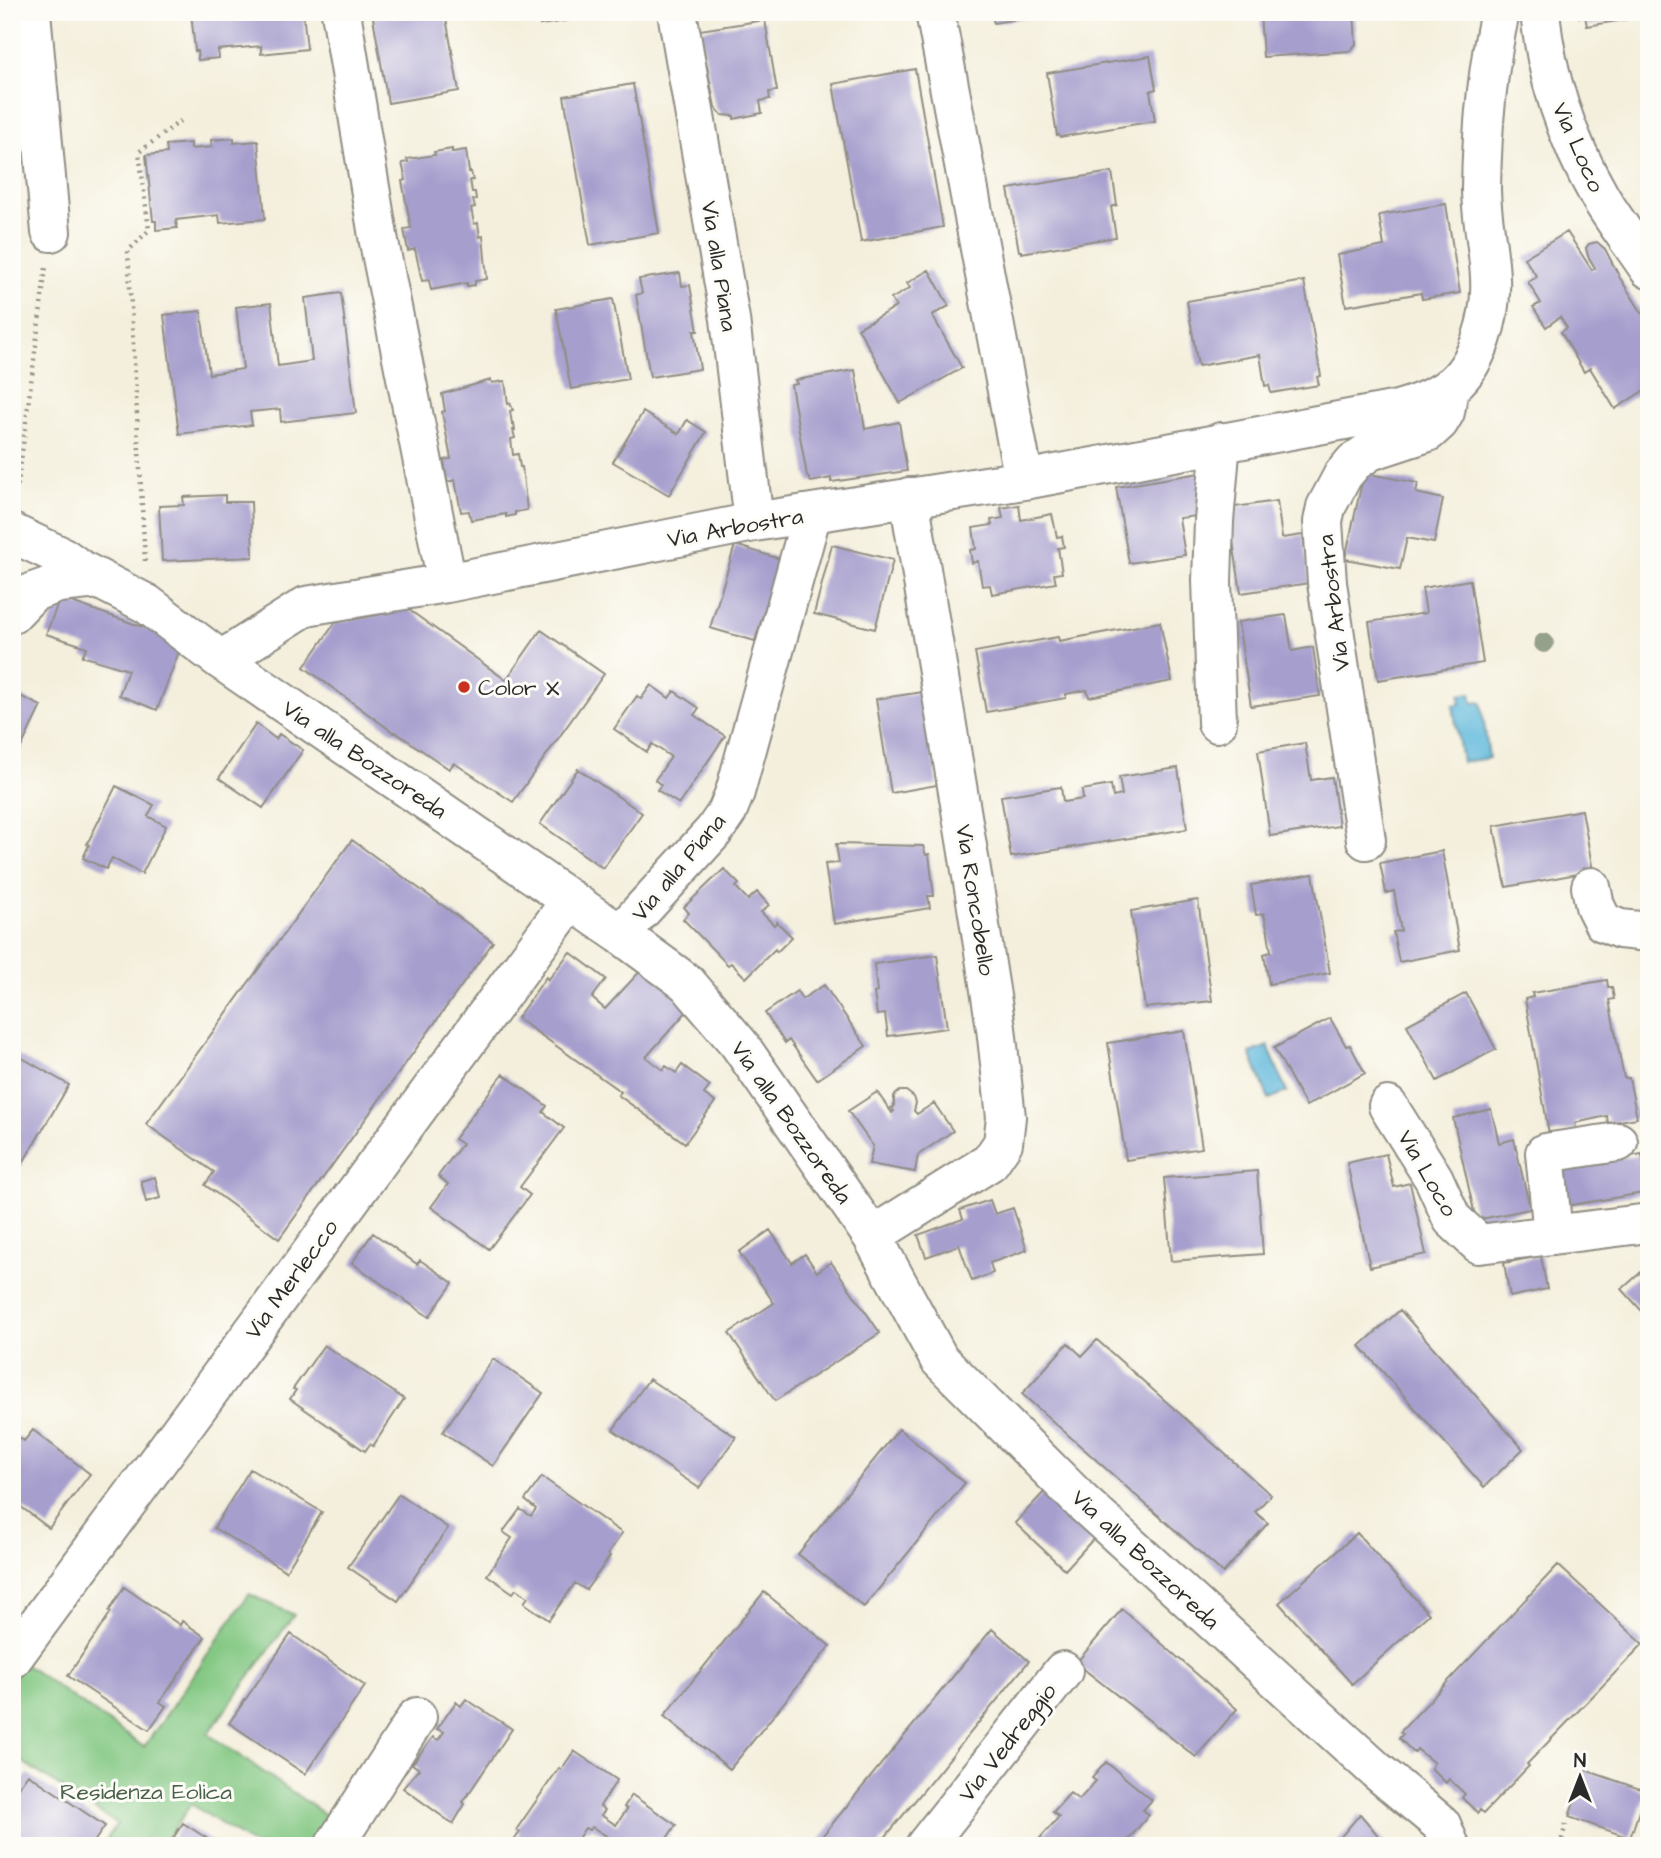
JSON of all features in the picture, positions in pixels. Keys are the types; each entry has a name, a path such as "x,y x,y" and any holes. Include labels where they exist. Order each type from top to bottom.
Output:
{"street":[{"path":"31,12 51,232"},
{"path":"341,12 379,242 447,583"},
{"name":"Via alla Piana","path":"677,12 730,319 754,522"},
{"path":"935,12 1024,480"},
{"name":"Via Arbostra","path":"221,660 306,606 447,583 754,522 1024,480 1398,410 1420,403 1449,387 1468,367 1488,313 1490,279 1481,192 1483,113 1500,12"},
{"name":"Via Loco","path":"1540,12 1559,109 1600,197 1649,269"},
{"name":"Via Arbostra","path":"1366,840 1327,583 1323,522 1326,506 1343,475 1354,462 1370,451 1428,432 1445,412 1449,387"},
{"path":"1217,723 1212,581 1221,442"},
{"name":"Via Roncobello","path":"872,1236 990,1162 1003,1143 1006,1117 996,1028 909,496"},
{"name":"Via alla Piana","path":"620,934 714,831 727,812 812,513"},
{"name":"Via alla Bozzoreda","path":"12,533 64,557 98,579 147,604 221,660 571,900 687,983 739,1044 872,1236 939,1359 1093,1511 1452,1838"},
{"path":"12,614 33,592 59,583 98,579"},
{"path":"1591,887 1595,906 1603,922 1620,929 1649,932"},
{"name":"Via Merlecco","path":"12,1659 571,900"},
{"name":"Via Loco","path":"1388,1106 1434,1179 1452,1219 1479,1244 1649,1223"},
{"path":"1553,1235 1545,1153 1618,1142"},
{"name":"Via Vedreggio","path":"925,1846 1063,1671"},
{"path":"334,1846 416,1717"}],"path":[{"path":"147,604 128,251 149,230 139,152 183,119"},
{"path":"12,490 18,484 51,232"},
{"path":"1560,1846 1566,1824"}],"green space":[{"name":"Residenza Eolica","path":"249,1594 294,1615 208,1734 333,1820 315,1846 255,1846 191,1804 162,1846 102,1846 117,1824 12,1755 12,1677 23,1663 144,1747"}],"water":[{"path":"1471,693 1473,703 1481,702 1489,758 1462,762 1453,705 1461,704 1460,695"},
{"path":"1268,1046 1287,1092 1269,1099 1250,1053"}],"building":[{"path":"191,12 303,12 307,49 261,54 261,46 218,50 219,58 198,60"},
{"path":"372,12 445,12 459,91 388,103"},
{"path":"537,12 606,12 607,14 540,25"},
{"path":"990,12 1049,12 1049,14 994,23"},
{"path":"1260,12 1354,12 1356,44 1350,51 1263,57"},
{"path":"1578,12 1639,12 1640,17 1587,26 1585,16 1579,17"},
{"path":"765,20 777,91 769,92 770,99 760,101 762,113 734,119 734,116 722,115 715,107 700,30"},
{"path":"1150,56 1156,89 1150,91 1155,121 1060,137 1057,135 1047,73"},
{"path":"915,69 943,227 861,242 833,84"},
{"path":"633,84 659,233 590,245 564,96"},
{"path":"234,138 234,143 258,141 265,219 220,223 219,215 176,220 177,228 156,230 146,155 167,153 166,145 191,143 191,149 212,147 211,140"},
{"path":"452,149 452,152 466,150 473,180 470,180 472,192 475,192 476,199 473,200 475,207 471,208 474,224 478,223 480,237 483,236 487,279 475,281 475,285 467,286 467,283 431,290 429,280 422,281 415,249 408,251 404,229 411,228 402,181 406,180 402,163 408,162 407,159 435,155 434,152"},
{"path":"1112,172 1117,205 1111,207 1116,237 1021,253 1019,251 1008,189"},
{"path":"1446,204 1460,293 1422,299 1421,293 1346,306 1337,255 1384,246 1379,215"},
{"path":"1567,232 1592,270 1595,268 1586,248 1597,242 1605,249 1649,324 1649,360 1646,361 1649,366 1649,387 1615,409 1590,368 1584,372 1561,332 1567,328 1560,317 1546,327 1533,307 1541,303 1528,282 1537,277 1524,258"},
{"path":"929,270 949,306 932,315 962,368 900,403 858,328 896,307 891,299 910,288 907,283"},
{"path":"680,273 682,286 690,285 698,331 694,331 700,369 650,377 636,295 642,293 639,279"},
{"path":"1304,281 1321,376 1317,377 1319,385 1271,393 1269,385 1265,386 1260,355 1198,366 1187,301"},
{"path":"341,293 356,413 281,422 280,409 250,412 252,425 179,434 164,315 201,311 209,374 243,369 236,307 271,303 278,366 312,361 305,298"},
{"path":"613,299 628,379 571,389 556,309"},
{"path":"855,370 865,429 899,422 907,471 831,482 831,478 811,482 807,476 791,385 797,384 795,380"},
{"path":"491,380 492,383 505,381 508,404 510,403 513,410 510,411 515,430 515,438 511,439 513,455 518,454 522,467 527,510 506,517 506,514 471,520 469,511 461,512 455,480 447,482 444,460 451,459 442,412 445,411 442,394"},
{"path":"643,412 679,434 687,420 706,432 669,495 613,462"},
{"path":"1206,472 1205,515 1179,518 1185,555 1129,563 1116,487"},
{"path":"1364,473 1418,483 1416,493 1443,499 1434,543 1407,538 1400,569 1345,559"},
{"path":"225,495 225,502 251,502 253,557 162,561 159,506 184,505 183,497"},
{"path":"1277,501 1282,538 1303,535 1310,583 1241,593 1228,508"},
{"path":"1019,505 1021,520 1052,514 1057,537 1062,536 1064,547 1058,548 1062,573 1054,574 1056,583 992,594 990,585 982,586 978,561 972,563 970,550 976,549 973,528 992,525 991,520 1003,518 1001,508"},
{"path":"735,545 780,559 755,641 710,628"},
{"path":"832,545 893,560 875,629 814,614"},
{"path":"1470,580 1483,663 1378,680 1369,622 1426,613 1422,588"},
{"path":"60,598 183,641 157,710 119,695 128,670 82,656 87,647 46,634"},
{"path":"408,609 506,680 541,630 604,674 513,802 454,763 449,769 394,733 304,667 335,623"},
{"path":"1286,615 1292,651 1313,647 1320,696 1251,706 1238,622"},
{"path":"1160,622 1172,681 1089,697 1087,690 1066,694 1066,698 986,712 975,652 1058,637 1059,641"},
{"path":"651,685 669,698 674,691 699,708 694,715 725,736 679,804 657,790 661,785 655,780 671,757 652,744 647,752 614,729 637,696 641,699"},
{"path":"12,692 41,706 12,766"},
{"path":"923,692 937,785 891,793 876,699"},
{"path":"256,724 276,739 279,734 303,750 263,808 219,778"},
{"path":"1305,743 1311,780 1332,777 1339,826 1270,836 1258,751"},
{"path":"1178,768 1187,829 1011,857 1001,796 1061,787 1063,802 1083,799 1082,790 1111,785 1113,797 1122,795 1119,777"},
{"path":"578,769 642,813 603,868 540,824"},
{"path":"116,786 154,805 148,816 166,826 142,874 112,858 106,869 83,858 89,845 87,844"},
{"path":"1582,810 1593,871 1506,887 1494,826"},
{"path":"352,840 493,942 279,1239 205,1185 214,1172 146,1124"},
{"path":"836,844 923,846 926,855 929,854 934,896 928,896 930,908 834,924 825,864 839,863"},
{"path":"1442,851 1460,950 1399,962 1393,932 1401,931 1394,891 1386,893 1380,863"},
{"path":"724,869 739,884 736,887 748,900 757,892 769,905 761,912 774,925 777,922 792,937 777,952 775,949 746,978 731,963 728,965 683,919 689,913 684,907"},
{"path":"1313,874 1330,973 1269,984 1264,954 1271,952 1268,932 1264,914 1256,915 1251,885"},
{"path":"1198,900 1212,1001 1145,1008 1131,911"},
{"path":"570,952 606,979 592,998 605,1009 645,966 689,1009 646,1057 663,1070 666,1066 676,1073 682,1065 710,1086 704,1094 715,1102 685,1143 618,1095 621,1092 517,1018 546,977 548,980"},
{"path":"937,955 947,1028 888,1036 885,1014 877,1015 874,964"},
{"path":"1607,980 1608,987 1612,987 1614,999 1609,1000 1624,1078 1629,1078 1637,1118 1608,1123 1607,1116 1575,1123 1576,1129 1549,1134 1525,999 1533,997 1532,993"},
{"path":"824,985 866,1046 817,1080 789,1040 785,1043 765,1013 797,991 802,999"},
{"path":"1466,993 1496,1049 1437,1081 1407,1025"},
{"path":"1330,1018 1346,1046 1350,1045 1365,1073 1306,1106 1274,1048"},
{"path":"1184,1031 1202,1148 1126,1160 1108,1043"},
{"path":"12,1052 69,1085 12,1181"},
{"path":"503,1074 547,1106 543,1112 564,1128 520,1187 530,1195 489,1249 431,1207 448,1184 438,1176 462,1144 454,1139"},
{"path":"900,1091 906,1091 914,1097 914,1111 917,1114 934,1103 953,1131 918,1155 915,1172 869,1164 873,1146 848,1111 877,1092 892,1113 894,1096"},
{"path":"1491,1109 1499,1143 1514,1139 1530,1209 1476,1220 1453,1118"},
{"path":"1386,1154 1394,1187 1410,1183 1426,1254 1370,1267 1347,1163"},
{"path":"1642,1154 1649,1192 1566,1206 1560,1169"},
{"path":"1257,1171 1263,1254 1171,1261 1164,1178"},
{"path":"155,1177 160,1198 146,1202 141,1181"},
{"path":"990,1200 995,1214 1013,1208 1027,1250 990,1263 993,1273 972,1281 959,1245 926,1257 918,1235 963,1219 960,1210"},
{"path":"770,1230 792,1263 805,1254 817,1272 831,1262 880,1333 775,1401 729,1333 774,1303 739,1252"},
{"path":"373,1233 417,1264 420,1260 453,1283 429,1317 352,1263"},
{"path":"1541,1256 1547,1289 1510,1297 1504,1263"},
{"path":"1649,1265 1649,1319 1622,1289"},
{"path":"1400,1310 1523,1449 1484,1487 1360,1346"},
{"path":"1097,1340 1271,1495 1255,1512 1268,1523 1223,1573 1022,1394 1068,1343 1082,1356"},
{"path":"324,1345 404,1399 373,1446 370,1444 365,1451 290,1399 296,1390 293,1389"},
{"path":"493,1359 543,1393 493,1466 443,1432"},
{"path":"649,1379 736,1437 699,1488 613,1430"},
{"path":"899,1429 965,1483 864,1607 798,1554"},
{"path":"33,1430 90,1474 49,1528 12,1500 12,1459 16,1454 12,1452 12,1446 19,1437 24,1441"},
{"path":"250,1469 322,1512 286,1571 214,1528"},
{"path":"542,1477 622,1533 608,1554 610,1556 586,1590 575,1583 549,1620 524,1603 528,1597 516,1589 513,1593 487,1575 512,1538 503,1532 520,1509 531,1516 536,1509 525,1500"},
{"path":"1046,1490 1095,1537 1065,1570 1015,1523"},
{"path":"399,1494 448,1528 398,1601 348,1567"},
{"path":"1357,1533 1429,1614 1352,1684 1279,1603"},
{"path":"1558,1565 1643,1644 1527,1764 1529,1766 1484,1813 1480,1810 1478,1813 1462,1798 1465,1794 1449,1779 1446,1783 1431,1768 1434,1763 1417,1749 1414,1753 1399,1738 1403,1734 1400,1732"},
{"path":"124,1587 180,1625 182,1621 205,1637 160,1702 166,1706 149,1730 68,1676 111,1612 109,1611"},
{"path":"764,1592 830,1646 730,1769 664,1716"},
{"path":"1122,1609 1237,1709 1196,1757 1076,1663"},
{"path":"992,1629 1029,1661 878,1846 814,1846"},
{"path":"291,1634 365,1686 305,1774 229,1723"},
{"path":"466,1699 512,1729 463,1802 465,1804 453,1824 403,1788 419,1769 412,1764 433,1737 438,1740 444,1732 437,1729 456,1702 461,1706"},
{"path":"574,1751 617,1780 600,1806 605,1810 601,1815 616,1825 627,1809 624,1807 632,1795 676,1825 663,1844 666,1846 597,1846 599,1843 602,1845 608,1837 592,1827 589,1830 585,1828 573,1846 519,1846 513,1842 520,1832 516,1830"},
{"path":"1106,1762 1152,1800 1143,1810 1149,1815 1123,1846 1039,1846 1043,1841 1040,1838 1059,1817 1053,1812 1070,1793 1079,1800 1096,1781 1092,1778"},
{"path":"1585,1770 1646,1791 1630,1838 1569,1817"},
{"path":"28,1774 105,1826 91,1846 12,1846 12,1796"},
{"path":"1360,1814 1387,1846 1333,1846"},
{"path":"183,1823 219,1846 168,1846"}],"place":[{"name":"Color X","path":"464,687"}]}
